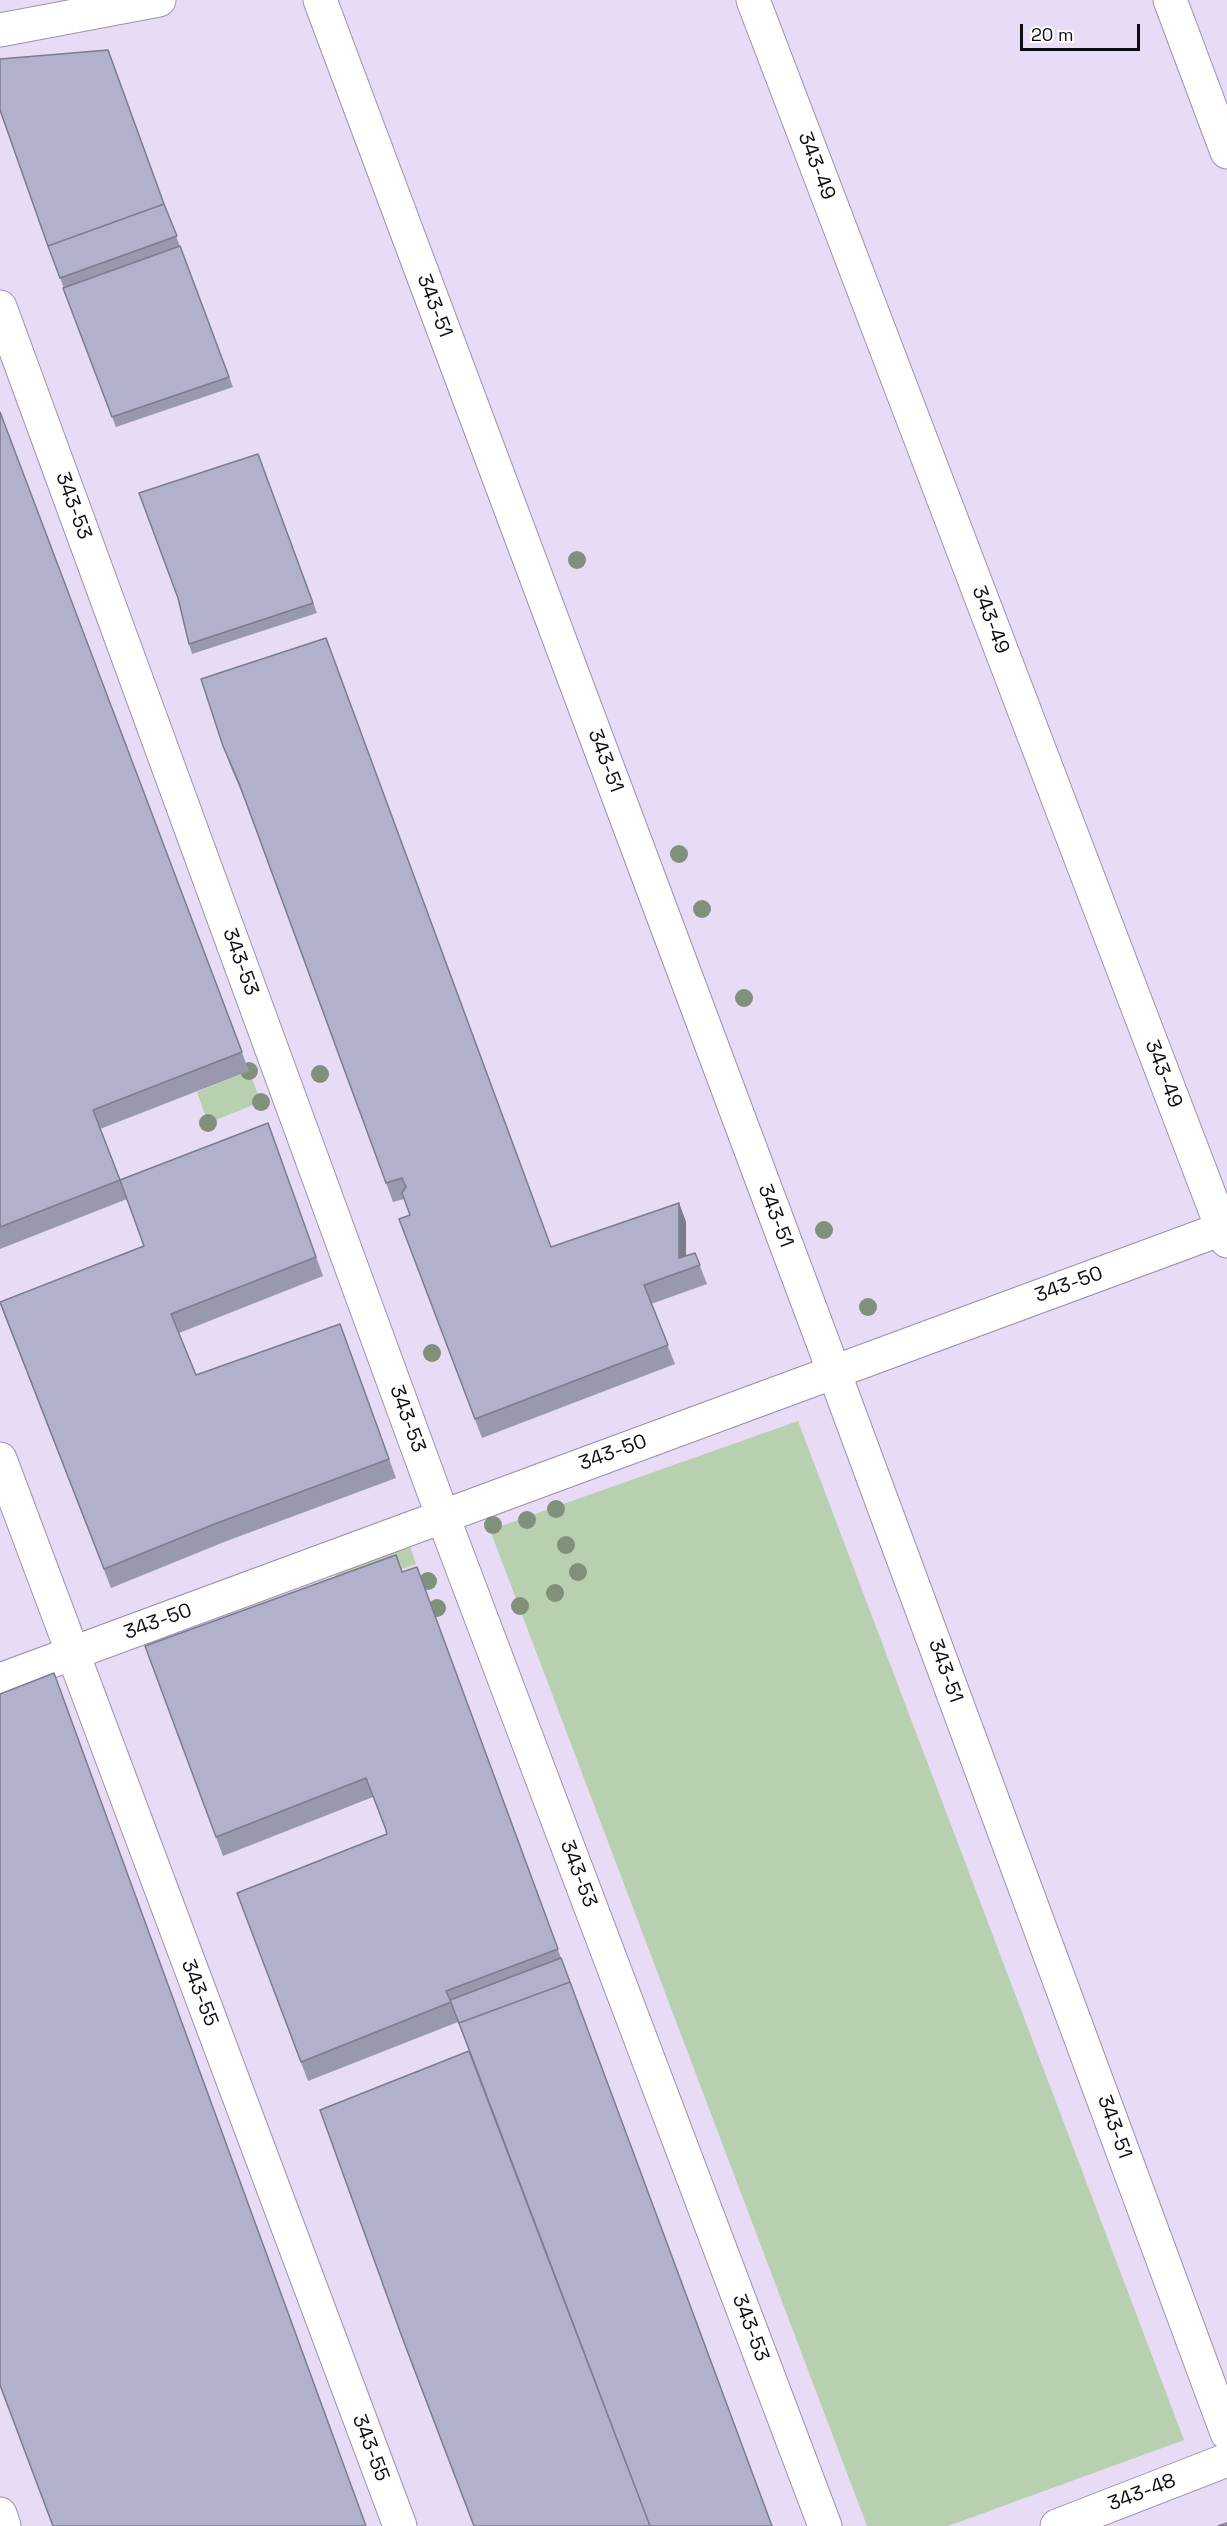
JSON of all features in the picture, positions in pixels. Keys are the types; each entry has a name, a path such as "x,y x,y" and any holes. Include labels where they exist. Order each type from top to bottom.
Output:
{"street":[{"path":"0,30 159,0"},
{"name":"343-51","path":"320,0 834,1372 1227,2433"},
{"name":"343-49","path":"753,0 1225,1232"},
{"path":"1170,0 1227,152"},
{"name":"343-53","path":"0,307 443,1516 825,2526"},
{"name":"343-50","path":"0,1680 834,1372 1225,1232"},
{"name":"343-55","path":"0,1459 399,2526"},
{"name":"343-48","path":"1057,2526 1227,2460"},
{"path":"0,2514 4,2526"}],"green space":[{"path":"249,1071 261,1102 208,1123 197,1092"},
{"path":"798,1421 1184,2440 948,2526 867,2526 490,1530"},
{"path":"410,1546 416,1564 342,1591 335,1573"}],"building":[{"path":"108,50 164,204 48,246 0,110 0,59"},
{"path":"164,204 177,236 60,278 48,246"},
{"path":"180,246 229,377 112,417 63,288"},
{"path":"0,412 242,1052 93,1110 120,1180 0,1227"},
{"path":"258,454 313,603 189,644 178,598 139,493"},
{"path":"326,638 551,1247 679,1203 679,1258 695,1253 700,1265 644,1285 668,1345 475,1419 399,1219 410,1215 402,1193 406,1187 402,1178 386,1183 239,783 223,746 201,679"},
{"path":"268,1123 316,1257 171,1314 196,1375 340,1324 389,1459 217,1523 104,1569 0,1302 144,1246 120,1180"},
{"path":"396,1555 402,1572 417,1567 558,1949 446,1991 451,2002 301,2062 237,1893 387,1834 385,1827 366,1778 216,1837 145,1646"},
{"path":"54,1673 366,2526 53,2526 0,2385 0,1694"},
{"path":"561,1958 570,1982 459,2023 462,2031 450,2000"},
{"path":"570,1982 772,2526 650,2526 459,2023"},
{"path":"469,2051 650,2526 474,2526 402,2337 320,2110"}]}
